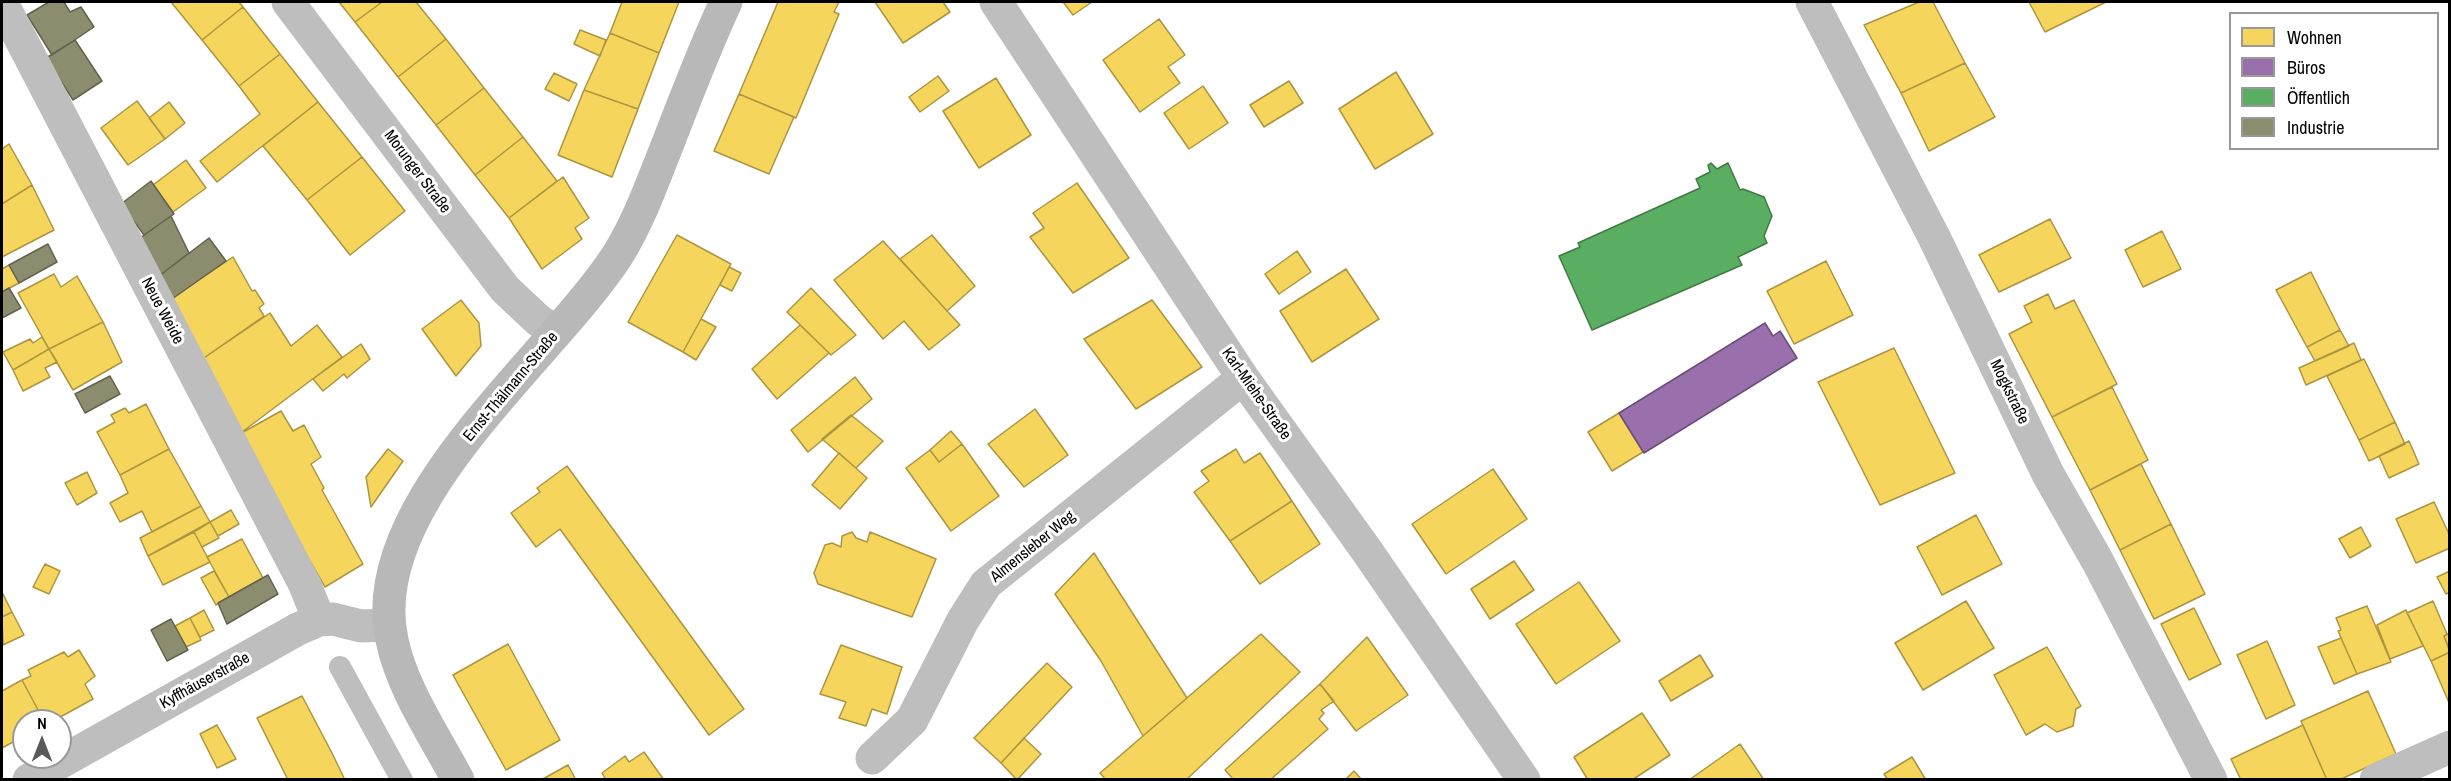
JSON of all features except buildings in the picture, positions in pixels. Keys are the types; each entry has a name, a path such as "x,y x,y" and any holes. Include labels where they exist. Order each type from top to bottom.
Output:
{"street":[{"name":"Morunger Straße","path":"288,2 505,289 538,320 556,332"},
{"name":"Ernst-Thälmann-Straße","path":"458,780 399,664 389,625 389,597 395,563 419,509 473,431 556,332 614,259 627,239 726,2"},
{"name":"Karl-Miehe-Straße","path":"996,2 1243,378 1367,551 1524,780"},
{"name":"Neue Weide","path":"2,3 305,585 319,620"},
{"name":"Mogkstraße","path":"1823,5 2048,474 2098,562 2211,780"},
{"name":"Almensleber Weg","path":"872,758 912,720 963,620 986,584 1243,378"},
{"path":"319,620 333,619 361,626 389,625"},
{"name":"Kyffhäuserstraße","path":"29,780 287,635 319,620"},
{"path":"2376,780 2450,747"}],"lane":[{"path":"340,667 402,780"}]}
